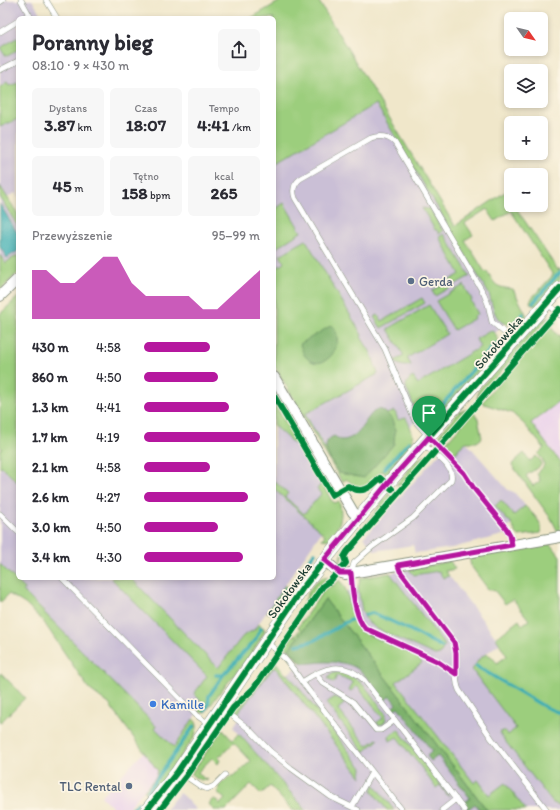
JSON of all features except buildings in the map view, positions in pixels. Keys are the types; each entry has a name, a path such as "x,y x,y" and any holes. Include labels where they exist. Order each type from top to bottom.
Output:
{"street":[{"path":"0,296 16,281"},
{"name":"Sokołowska","path":"147,810 178,771 302,589 324,560 358,518 560,288"},
{"path":"276,380 350,507 358,518"},
{"path":"324,560 340,573 351,573 560,537"}],"lane":[{"path":"20,0 30,16"},
{"path":"46,0 56,16"},
{"path":"0,32 16,22"},
{"path":"0,70 16,63"},
{"path":"456,674 437,661 377,634 363,626 360,619 352,589 351,573 354,563 367,551 413,518 451,480 452,472 426,441 411,414 388,356 376,333 295,198 294,189 298,181 371,138 381,136 391,139 484,294 492,322 514,340"},
{"path":"547,303 560,315"},
{"path":"426,441 464,473 475,490 506,528 510,535 512,545"},
{"path":"0,514 16,530"},
{"path":"398,565 400,571 454,642 456,653 456,683 459,690 492,739 547,810"},
{"path":"64,580 196,715 210,725"},
{"path":"266,642 285,658 402,810"},
{"path":"302,682 314,673 331,668 342,667 355,672 364,680 464,810"},
{"path":"314,673 323,683 350,700 376,730 381,730 395,720"},
{"path":"221,708 250,729 270,751 291,768 331,796 358,810"},
{"path":"178,771 207,789 214,786 225,775"},
{"path":"352,807 372,772"},
{"path":"442,810 456,799"}],"shaded area":[{"path":"0,0 32,0 42,16 16,16 16,194 15,193 7,198 16,213 16,268 0,265"},
{"path":"378,103 507,320 364,478 339,473 276,365 276,163"},
{"path":"16,299 16,580 276,580 276,406 333,503 320,534 254,630 243,636 214,675 205,701 158,771 109,704 89,689 43,621 25,604 0,587 0,451 2,449 0,446 0,314"},
{"path":"551,327 560,339 560,462 502,384"},
{"path":"458,433 508,490 514,492 541,525 514,530 512,525 503,530 503,535 452,548 415,553 413,545 375,551 364,537"},
{"path":"440,564 500,643 479,659 472,669 560,718 560,810 306,810 233,727 240,717 238,713 273,668 278,664 287,675 301,662 325,599 336,590 347,591 358,587 361,578"},
{"name":"TLC Rental","path":"144,752 158,772 155,778 126,810 115,810 101,796"},
{"path":"179,793 183,796 196,810 165,810"}],"green space":[{"path":"282,0 318,0 455,226 504,193 504,212 509,212 495,221 487,209 465,223 473,235 465,240 485,272 487,271 494,283 499,286 513,289 527,316 523,320 510,325 502,322 498,318 489,294 376,104 276,163 276,16 254,16"},
{"path":"16,38 16,50 8,56 4,54 1,49"},
{"path":"7,82 9,85 16,83 16,120 0,127 0,87"},
{"path":"0,186 16,211 16,224 0,197"},
{"path":"284,203 301,232 276,248 276,209"},
{"path":"422,208 430,209 443,231 439,234 437,230 435,230"},
{"path":"512,212 519,212 558,270 560,268 560,279 536,306 532,305 530,302 531,299 553,275"},
{"path":"444,234 470,276 435,296 432,291 460,274 439,237"},
{"path":"306,240 362,335 361,337 371,353 378,374 305,414 339,473 395,430 392,419 387,414 395,411 398,420 406,418 411,428 413,439 407,454 387,475 382,471 370,484 362,488 352,484 347,479 342,482 276,368 276,268 284,263 280,255"},
{"path":"0,255 5,263 16,256 16,275 0,290"},
{"path":"464,285 478,314 474,316 475,318 454,330 436,301"},
{"path":"422,298 425,303 381,328 374,317 378,315 382,321"},
{"path":"16,299 16,481 2,467 0,468 0,451 2,449 0,446 0,314"},
{"path":"429,305 447,334 407,358 411,365 404,366 398,364 394,361 404,356 388,329"},
{"path":"549,317 477,399 481,387 539,322"},
{"path":"555,319 557,321 551,327 558,336 560,335 560,401 531,423 560,462 560,532 558,532 552,520 512,465 524,453 530,461 536,456 541,461 541,465 539,467 526,476 533,486 540,481 537,473 542,468 544,462 538,454 544,448 524,424 512,413 482,402"},
{"path":"332,325 337,336 337,343 332,355 322,362 316,363 311,361 305,356 300,344"},
{"path":"490,331 494,332 497,337 498,343 496,351 441,413 430,418 422,416 418,413 406,388 408,381 413,377 418,384 480,347 476,339"},
{"path":"276,406 297,442 294,444 276,428"},
{"path":"379,409 384,411 392,419 395,430 394,444 364,478 339,473 330,459 326,448 326,443 334,436 341,440 354,436 374,411"},
{"path":"468,410 439,442 440,434 459,412"},
{"path":"473,412 478,419 482,438 477,442 466,442 453,455 443,446"},
{"path":"427,456 402,485 396,485 417,460"},
{"path":"276,483 288,493 285,497 304,514 321,494 317,489 322,483 333,503 339,501 341,513 340,522 329,540 322,539 325,535 276,491"},
{"path":"389,492 391,498 345,550 341,562 340,557 342,552 368,522"},
{"path":"501,500 514,515 525,506 539,522 541,526 541,533 519,536 510,521 507,520 495,506"},
{"path":"551,544 560,556 560,805 553,803 499,733 504,730 508,735 516,728 472,670 479,659 486,654 491,656 497,663 507,656 496,638 519,620 522,625 529,620 513,599 505,604 495,591 488,589 471,566 469,557"},
{"path":"450,561 455,569 445,571 449,576 443,578 439,571 414,575 409,570"},
{"path":"0,564 25,589 23,591 156,726 155,728 174,747 193,719 196,722 197,729 195,736 154,794 144,791 155,778 158,771 109,704 89,689 43,621 25,604 9,594 0,603"},
{"path":"390,573 445,645 440,654 435,655 377,629 366,620 362,611 358,587 361,578"},
{"path":"328,577 303,610 301,609 312,586 319,579"},
{"path":"113,580 133,580 218,668 243,636 254,630 258,624 264,628 265,632 250,656 205,713 198,711 203,703 194,694 207,676"},
{"path":"339,580 346,591 353,618 360,631 418,657 422,663 396,682 474,783 478,780 489,795 505,783 526,810 487,810 325,599 289,649 301,662 297,660 285,646 293,635 295,636 300,629 298,627 326,587 334,585"},
{"path":"285,585 291,593 279,612 272,614 267,612"},
{"path":"325,599 487,810 480,810 475,804 468,809 464,803 470,798 438,756 431,761 427,756 432,751 398,707 392,711 391,709 396,704 390,696 384,701 360,671 346,664 336,662 302,663 289,649"},
{"path":"275,661 286,675 288,674 362,768 361,777 276,668 273,668 238,713 235,710 257,687"},
{"path":"341,672 349,675 367,689 386,714 385,722 380,725 376,723 383,718 357,686 351,691 349,690 353,682 337,675 334,683 328,679 332,674"},
{"path":"1,673 25,698 0,723 0,674"},
{"path":"335,697 345,703 338,709 367,746 377,739 378,740 364,752 326,703"},
{"path":"222,729 232,740 239,734 306,810 292,810 270,786 261,794 251,784 226,810 214,810 209,804 212,800 215,799 220,804 225,799 218,792 219,786 230,777 233,777 251,761 234,743 218,758 220,760 218,764 212,758 198,772 204,779 206,778 208,780 199,779 191,774"},
{"path":"398,729 449,796 440,785 436,788 397,737 390,741 389,736"},
{"path":"374,784 394,810 387,810 372,791"}],"water":[{"path":"0,204 16,231 16,252 7,258 0,247"}],"waterway":[{"path":"533,303 560,272"},
{"path":"514,323 523,314"},
{"path":"434,414 495,344"},
{"path":"384,469 409,442"},
{"path":"303,567 315,553"},
{"path":"273,610 287,589"},
{"path":"365,615 372,613 380,616 442,647"},
{"path":"344,623 353,619"},
{"path":"297,645 313,641 343,624"},
{"path":"216,675 223,675 225,673 255,640 261,628"},
{"path":"476,666 545,707 560,713"},
{"path":"205,711 208,705 209,696 223,675"},
{"path":"148,791 194,726"},
{"path":"132,810 138,803"}],"cycle path":[{"path":"147,810 178,771 302,589 332,550 428,437 560,288"},
{"path":"160,810 186,776 233,708 254,688 323,586 330,581 346,563 344,557 347,552 560,309"},
{"path":"276,399 332,495 348,486 357,490 366,489 380,478 392,489"}],"place":[{"name":"Gerda","path":"411,281"},
{"name":"Kamille","path":"153,704"},
{"name":"TLC Rental","path":"129,786"}],"route":[{"path":"429,437 461,469 475,490 506,528 510,535 512,545 398,565 400,571 454,642 456,648 456,674 437,661 365,628 360,619 352,589 351,573 340,573 324,560 387,484 429,437"}]}
